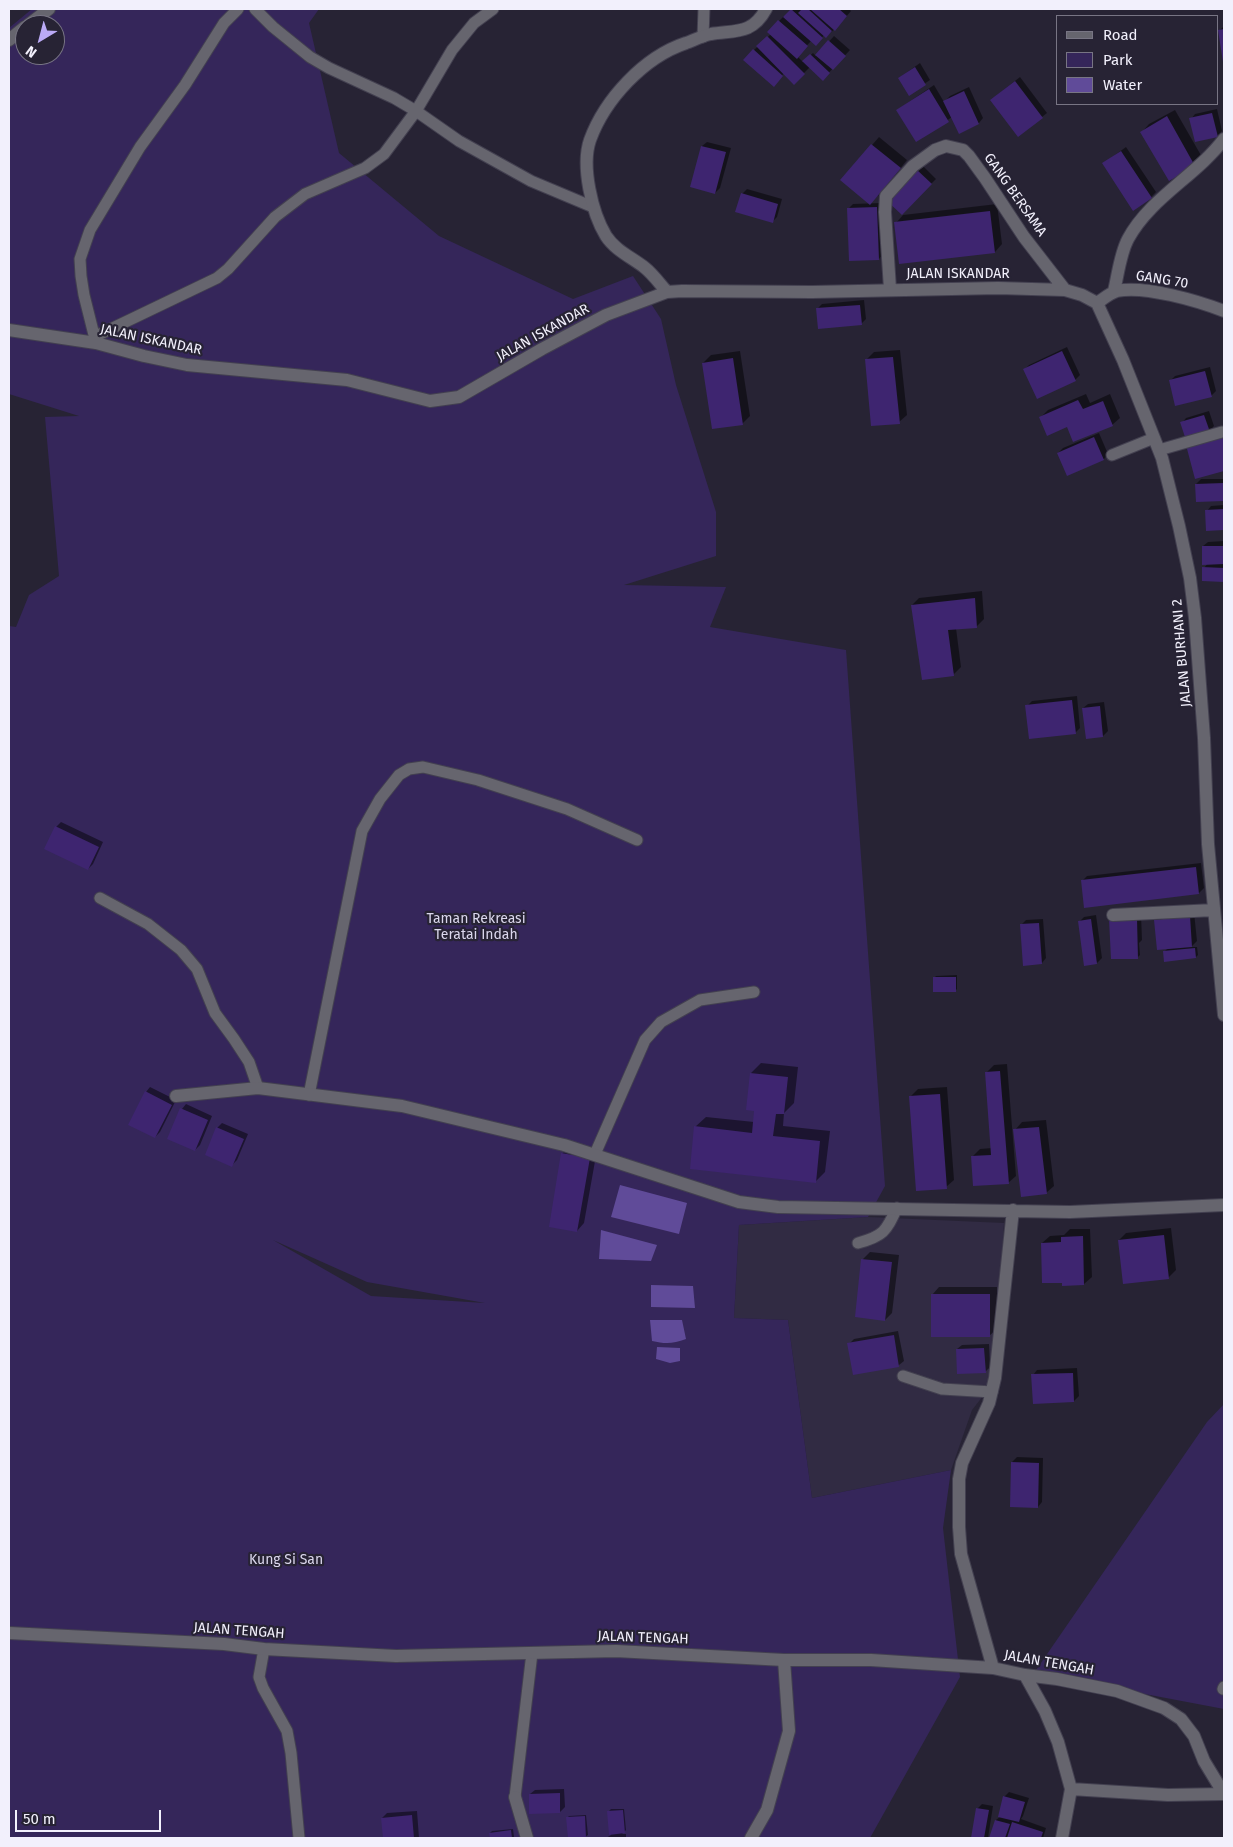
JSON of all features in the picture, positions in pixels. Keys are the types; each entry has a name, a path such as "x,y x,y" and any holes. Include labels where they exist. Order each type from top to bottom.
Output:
{"street":[{"path":"667,292 644,267 620,250 606,237 593,207 587,165 590,141 608,106 626,82 650,61 680,44 710,34 740,32 750,26 766,9"},
{"path":"1096,303 1114,291 1128,240 1147,211 1165,197 1224,138"},
{"name":"GANG BERSAMA","path":"890,289 885,212 886,196 913,166 935,150 946,146 963,150 968,156 1024,237 1065,290"},
{"name":"JALAN ISKANDAR","path":"9,330 95,340 144,356 186,365 347,380 430,400 460,397 606,315 667,292 812,292 998,288 1065,290 1082,295 1096,303"},
{"name":"GANG 70","path":"1114,291 1137,290 1176,296 1224,311"},
{"name":"JALAN BURHANI 2","path":"1096,303 1123,360 1159,450 1180,526 1190,578 1204,738 1208,844 1224,1016"},
{"path":"1113,915 1214,910"},
{"path":"176,1096 258,1088 402,1106 564,1144 739,1202 778,1207 1070,1212 1224,1205"},
{"path":"993,1668 961,1554 959,1479 962,1463 989,1403 995,1378 1012,1210"},
{"name":"JALAN TENGAH","path":"9,1633 224,1644 264,1649 396,1656 616,1651 784,1660 871,1660 993,1668 1117,1691 1164,1708 1181,1719 1194,1736 1204,1760 1224,1794"},
{"path":"751,1838 767,1810 789,1731 784,1660"},
{"path":"1025,1675 1045,1711 1055,1734 1072,1789 1062,1838"},
{"path":"1072,1789 1168,1795 1224,1794"},
{"path":"515,1796 528,1838"}],"lane":[{"path":"238,9 224,23 184,85 140,147 90,230 80,259 81,276 95,340 217,278 275,217 305,194 365,168 384,154 416,111 452,50 474,23 493,9"},
{"path":"255,9 273,27 310,57 416,111 459,141 531,181 593,207"},
{"path":"703,37 704,9"},
{"path":"1159,450 1222,432"},
{"path":"1112,455 1154,438"},
{"path":"309,1095 362,831 380,799 399,775 409,769 423,767 478,780 567,808 638,840"},
{"path":"100,898 148,924 181,950 197,969 215,1013 249,1062 258,1088"},
{"path":"595,1154 645,1040 661,1022 700,1000 754,992"},
{"path":"858,1242 874,1239 882,1234 889,1225 896,1208"},
{"path":"903,1376 942,1388 992,1392"},
{"path":"264,1649 259,1677 262,1688 287,1731 291,1753 298,1838"},
{"path":"515,1796 532,1653"}],"shaded area":[{"path":"868,1217 1004,1223 994,1382 972,1410 951,1470 812,1498 788,1320 734,1318 739,1225"}],"green space":[{"path":"32,9 319,9 309,23 339,153 439,236 573,299 633,276 661,319 676,385 716,512 716,556 624,585 726,587 710,627 846,650 885,1186 868,1217 739,1225 734,1318 788,1320 812,1498 951,1470 943,1528 960,1677 870,1838 9,1838 9,626 16,627 29,595 59,576 45,417 79,416 9,394 9,28 15,23 15,65 65,65 65,15 25,15","holes":["273,1240 367,1282 485,1303 371,1296"]},
{"path":"1224,1404 1224,1709 1034,1673 1207,1422"}],"water":[{"path":"620,1185 687,1203 679,1234 611,1217"},
{"path":"601,1230 657,1245 651,1261 599,1259"},
{"path":"651,1285 693,1286 695,1308 651,1307"},
{"path":"650,1320 682,1320 686,1339 669,1343 652,1341"},
{"path":"657,1347 680,1348 680,1361 670,1363 656,1359"}],"building":[{"path":"791,9 823,38 816,46 783,17"},
{"path":"802,9 808,9 832,31 826,38 798,13"},
{"path":"810,9 839,9 847,16 835,31"},
{"path":"778,20 808,46 797,59 767,32"},
{"path":"1224,29 1224,62 1223,62 1218,30"},
{"path":"767,36 805,74 794,85 756,46"},
{"path":"828,40 846,56 833,70 815,55"},
{"path":"753,49 783,76 774,87 743,60"},
{"path":"810,54 830,73 823,81 802,61"},
{"path":"915,67 926,85 909,96 898,78"},
{"path":"1015,81 1043,118 1018,137 990,100"},
{"path":"929,89 949,122 916,142 896,110"},
{"path":"964,91 979,124 959,134 943,101"},
{"path":"1212,113 1218,137 1195,142 1189,118"},
{"path":"1167,116 1195,166 1169,181 1140,132"},
{"path":"871,144 901,168 870,205 840,180"},
{"path":"701,146 726,152 715,194 690,187"},
{"path":"1121,151 1152,198 1133,211 1102,163"},
{"path":"916,169 932,184 902,215 886,200"},
{"path":"741,193 778,204 773,223 735,212"},
{"path":"877,207 879,260 849,261 847,208"},
{"path":"990,211 995,253 899,264 894,222"},
{"path":"860,305 862,325 818,329 816,308"},
{"path":"1062,351 1076,381 1037,399 1023,369"},
{"path":"893,357 900,424 871,426 865,359"},
{"path":"733,358 743,425 712,429 702,363"},
{"path":"1205,371 1212,397 1175,406 1169,380"},
{"path":"1078,400 1083,409 1103,401 1113,426 1073,442 1067,427 1047,436 1039,417"},
{"path":"1204,415 1210,432 1186,440 1180,422"},
{"path":"1224,436 1224,471 1195,479 1186,445"},
{"path":"1094,437 1104,460 1067,476 1057,453"},
{"path":"1224,483 1224,501 1196,502 1195,484"},
{"path":"1224,509 1224,530 1206,531 1205,510"},
{"path":"1202,546 1224,546 1224,564 1202,565"},
{"path":"1202,567 1224,568 1224,582 1202,581"},
{"path":"975,598 977,628 948,630 954,676 922,680 911,605"},
{"path":"1072,700 1076,734 1029,739 1025,705"},
{"path":"1100,706 1103,737 1086,739 1082,708"},
{"path":"55,826 99,847 88,870 44,849"},
{"path":"1196,867 1199,894 1084,908 1081,880"},
{"path":"1190,916 1192,947 1157,950 1154,920"},
{"path":"1091,919 1097,964 1084,966 1078,921"},
{"path":"1109,919 1137,919 1138,959 1111,959"},
{"path":"1039,923 1042,964 1023,966 1020,924"},
{"path":"1195,948 1196,958 1164,962 1163,951"},
{"path":"933,977 956,977 956,992 933,992"},
{"path":"1000,1071 1009,1184 973,1186 971,1156 991,1155 985,1072"},
{"path":"750,1073 788,1077 784,1114 776,1114 773,1136 820,1141 816,1183 690,1169 694,1126 752,1133 754,1111 746,1110"},
{"path":"145,1091 172,1105 155,1138 128,1125"},
{"path":"940,1094 947,1189 916,1191 909,1096"},
{"path":"180,1108 208,1120 195,1151 167,1139"},
{"path":"216,1127 244,1139 232,1167 205,1155"},
{"path":"1039,1127 1047,1194 1021,1197 1013,1129"},
{"path":"561,1153 590,1158 577,1232 549,1227"},
{"path":"1164,1235 1169,1279 1123,1284 1118,1240"},
{"path":"1083,1236 1084,1285 1062,1286 1062,1283 1042,1283 1041,1243 1061,1242 1061,1237"},
{"path":"861,1259 892,1262 885,1321 855,1317"},
{"path":"931,1294 990,1294 990,1337 931,1337"},
{"path":"894,1335 899,1367 853,1375 847,1343"},
{"path":"984,1348 986,1373 957,1374 956,1349"},
{"path":"1073,1373 1074,1402 1033,1404 1031,1374"},
{"path":"1011,1462 1039,1463 1038,1508 1010,1507"},
{"path":"560,1793 560,1813 529,1814 529,1794"},
{"path":"1003,1796 1025,1802 1019,1822 998,1817"},
{"path":"976,1808 989,1810 984,1838 971,1838"},
{"path":"623,1810 625,1833 609,1835 607,1811"},
{"path":"412,1815 414,1838 383,1838 381,1818"},
{"path":"585,1816 586,1838 568,1838 566,1817"},
{"path":"995,1820 1010,1824 1005,1838 989,1838"},
{"path":"1012,1822 1043,1832 1041,1838 1007,1838"},
{"path":"511,1830 512,1838 490,1838 489,1833"}],"park label":[{"name":"Taman Rekreasi Teratai Indah","path":"476,928"},
{"name":"Kung Si San","path":"286,1560"}]}
